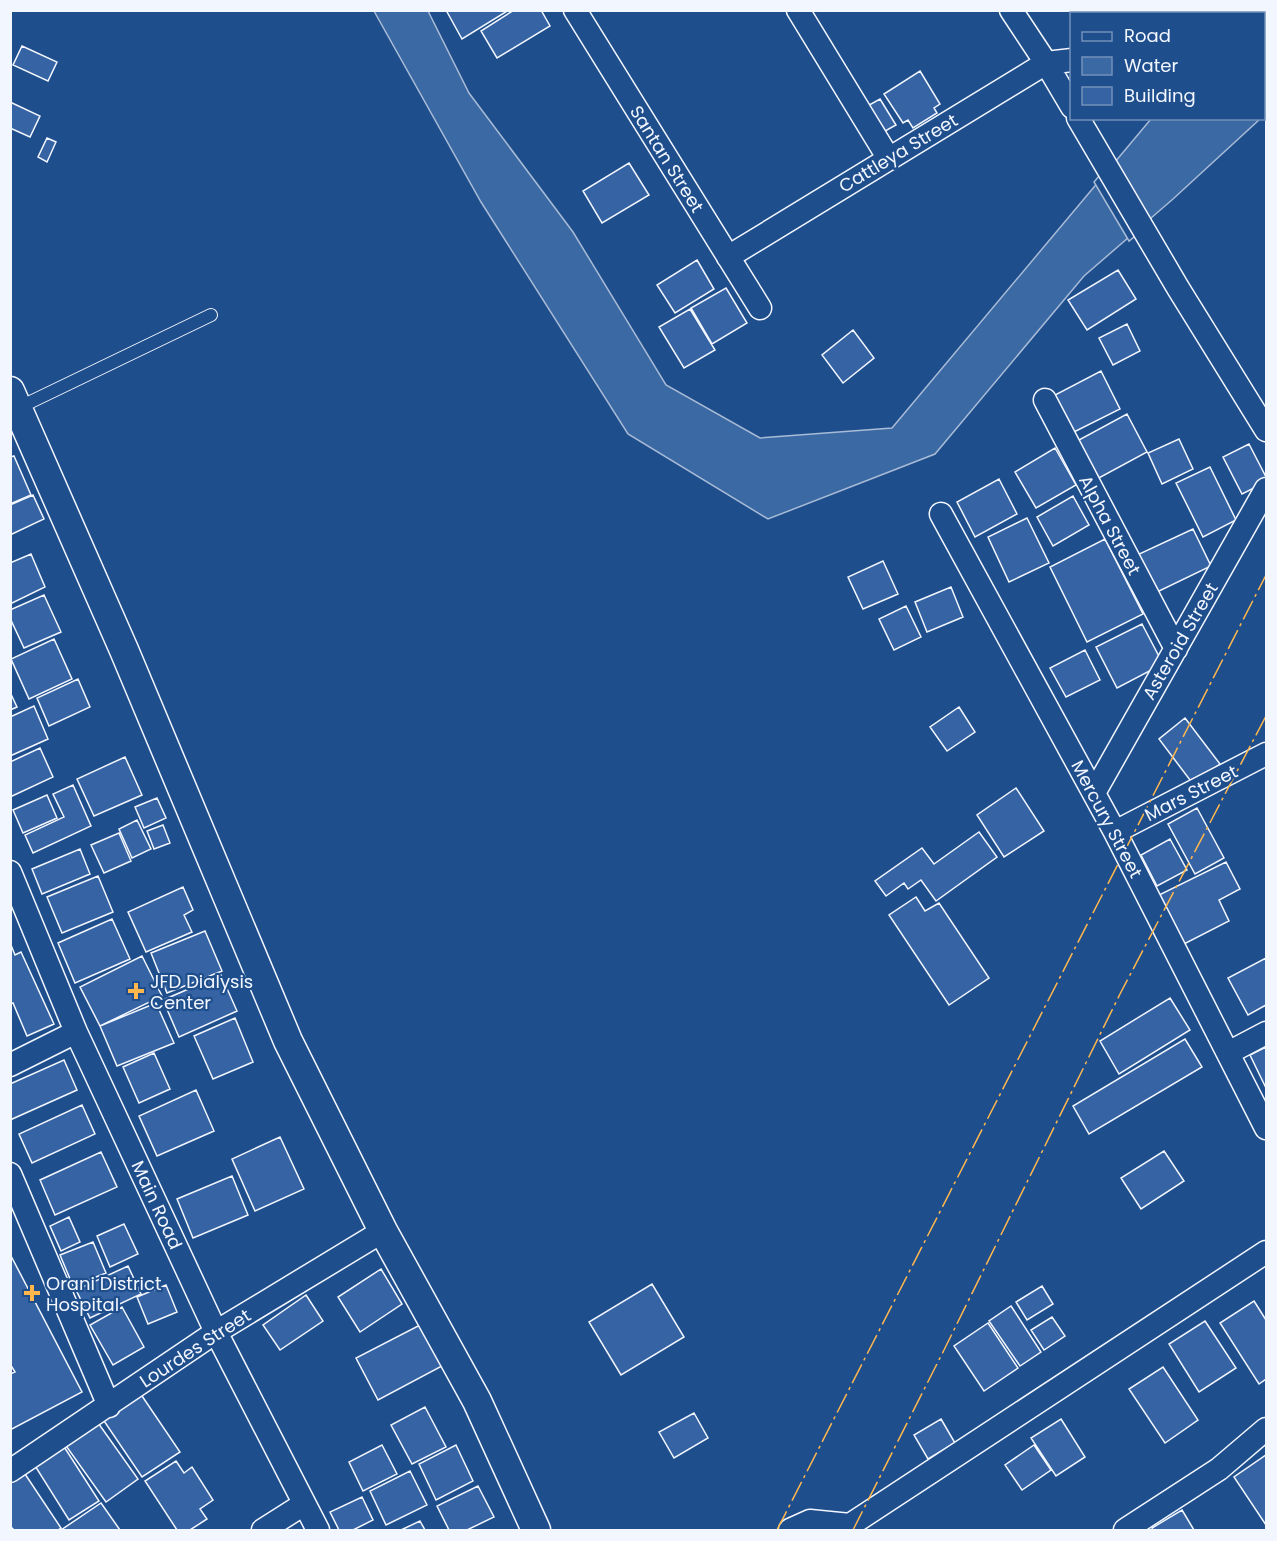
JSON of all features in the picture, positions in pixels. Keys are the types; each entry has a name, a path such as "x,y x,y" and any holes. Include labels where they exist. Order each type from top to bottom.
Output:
{"street":[{"name":"Santan Street","path":"575,10 760,308"},
{"path":"798,10 889,159"},
{"path":"1011,10 1046,63 1070,105"},
{"name":"Cattleya Street","path":"728,257 1046,63 1070,60"},
{"path":"1083,128 1266,430"},
{"path":"14,400 124,650 288,1041 383,1231 477,1401 537,1530"},
{"name":"Alpha Street","path":"1045,400 1176,649"},
{"name":"Asteroid Street","path":"1094,793 1266,489"},
{"name":"Mercury Street","path":"942,514 1115,832 1266,1128"},
{"name":"Mars Street","path":"1115,832 1266,754"},
{"name":"Main Road","path":"10,872 76,1032 216,1332 318,1530"},
{"path":"10,1065 76,1032"},
{"path":"1228,1053 1266,1033"},
{"path":"10,1174 109,1406"},
{"name":"Lourdes Street","path":"10,1471 216,1332 383,1231"},
{"path":"790,1530 810,1521 848,1528 1266,1252"},
{"path":"1125,1530 1219,1469 1266,1429"},
{"path":"263,1530 304,1504"}],"lane":[{"path":"14,400 212,315"}],"water":[{"path":"374,11 428,11 469,93 573,232 666,385 760,438 892,428 1150,120 1259,120 1084,276 935,454 768,519 628,434 481,202"}],"pier":[{"path":"1114,158 1152,222 1129,241 1094,182"}],"building":[{"path":"446,10 509,10 462,39"},
{"path":"514,10 541,10 550,26 497,58 481,31"},
{"path":"22,46 57,62 48,81 13,65"},
{"path":"920,71 940,104 934,108 937,113 913,128 908,120 903,123 884,94"},
{"path":"880,99 896,125 878,135 862,109"},
{"path":"10,102 40,116 30,137 10,128"},
{"path":"47,138 56,142 47,162 38,157"},
{"path":"629,163 649,195 602,223 583,191"},
{"path":"697,260 714,289 675,313 657,285"},
{"path":"1118,270 1136,299 1087,330 1068,300"},
{"path":"726,288 747,323 712,344 691,308"},
{"path":"690,309 715,350 684,368 659,327"},
{"path":"1127,324 1140,351 1113,365 1099,338"},
{"path":"853,330 874,358 843,383 822,355"},
{"path":"1101,371 1120,409 1074,432 1055,395"},
{"path":"1127,414 1147,452 1097,479 1077,441"},
{"path":"1179,439 1193,469 1162,484 1148,453"},
{"path":"1249,444 1266,477 1266,482 1242,494 1223,457"},
{"path":"1055,448 1076,485 1036,508 1015,472"},
{"path":"14,456 31,495 10,504 10,457"},
{"path":"1210,467 1236,520 1203,537 1176,483"},
{"path":"999,479 1017,514 975,537 957,502"},
{"path":"33,495 44,519 10,535 10,505"},
{"path":"1073,496 1089,525 1053,546 1037,517"},
{"path":"1027,518 1049,563 1009,582 988,537"},
{"path":"1193,529 1211,566 1155,593 1137,555"},
{"path":"1105,539 1143,614 1087,642 1050,567"},
{"path":"31,554 45,587 10,604 10,563"},
{"path":"883,561 898,594 863,609 848,577"},
{"path":"951,587 963,617 927,632 915,602"},
{"path":"44,595 61,632 24,648 10,618 10,610"},
{"path":"906,606 921,637 894,650 879,619"},
{"path":"1142,624 1163,664 1117,688 1096,647"},
{"path":"54,639 72,679 29,699 11,659"},
{"path":"1085,650 1100,680 1066,697 1050,668"},
{"path":"78,679 90,707 49,726 37,698"},
{"path":"10,692 17,707 10,710"},
{"path":"34,706 48,739 10,756 10,717"},
{"path":"959,707 975,732 947,751 930,727"},
{"path":"1185,718 1220,764 1193,784 1159,739"},
{"path":"40,748 53,777 10,797 10,762"},
{"path":"125,757 142,795 94,816 77,779"},
{"path":"73,785 91,826 33,853 25,835 64,817 53,794"},
{"path":"1016,788 1044,831 1004,857 977,815"},
{"path":"47,795 57,818 23,833 13,810"},
{"path":"157,798 166,818 144,828 135,807"},
{"path":"1197,808 1224,858 1195,874 1168,824"},
{"path":"137,820 151,849 132,858 119,829"},
{"path":"163,825 170,843 154,849 147,831"},
{"path":"979,832 997,857 936,901 921,880 908,889 904,883 886,896 875,881 922,848 934,864"},
{"path":"119,833 131,861 104,873 91,845"},
{"path":"1170,839 1187,870 1157,886 1141,855"},
{"path":"80,849 90,874 42,894 32,869"},
{"path":"1226,862 1240,889 1219,900 1229,921 1184,944 1159,895"},
{"path":"98,876 113,912 62,933 47,897"},
{"path":"183,887 193,910 184,915 192,932 146,952 128,912"},
{"path":"916,897 925,911 939,903 989,978 949,1005 889,915"},
{"path":"112,919 130,959 75,983 58,943"},
{"path":"205,931 222,971 167,993 151,953"},
{"path":"11,945 15,955 21,952 54,1024 27,1036 13,1003 10,1004"},
{"path":"142,956 162,996 100,1026 80,987"},
{"path":"1266,958 1266,1005 1248,1015 1228,978"},
{"path":"221,975 237,1011 179,1037 163,1000"},
{"path":"1170,998 1190,1030 1119,1074 1100,1041"},
{"path":"156,1003 174,1043 117,1066 100,1026"},
{"path":"235,1018 253,1062 213,1079 194,1036"},
{"path":"1185,1039 1202,1067 1089,1134 1073,1106"},
{"path":"1266,1047 1266,1088 1250,1055"},
{"path":"154,1053 170,1089 139,1103 123,1067"},
{"path":"64,1060 77,1090 10,1120 10,1084"},
{"path":"196,1090 214,1131 157,1156 139,1116"},
{"path":"82,1105 95,1134 32,1163 19,1134"},
{"path":"280,1137 304,1189 255,1211 232,1159"},
{"path":"1164,1151 1184,1181 1141,1209 1121,1178"},
{"path":"101,1152 117,1187 55,1215 40,1180"},
{"path":"232,1176 248,1215 193,1238 177,1199"},
{"path":"69,1217 80,1242 61,1251 50,1226"},
{"path":"124,1224 138,1254 110,1267 97,1236"},
{"path":"93,1242 106,1273 73,1286 60,1255"},
{"path":"10,1254 82,1392 10,1430 10,1374 15,1372 10,1364"},
{"path":"128,1266 141,1294 90,1318 76,1290"},
{"path":"381,1269 402,1304 360,1332 338,1297"},
{"path":"652,1284 684,1337 621,1375 589,1322"},
{"path":"166,1285 177,1312 148,1324 137,1297"},
{"path":"1042,1286 1053,1304 1027,1320 1016,1302"},
{"path":"306,1295 323,1321 280,1350 263,1325"},
{"path":"1254,1301 1266,1320 1266,1379 1259,1384 1220,1323"},
{"path":"1011,1306 1041,1352 1020,1366 989,1321"},
{"path":"122,1307 144,1347 113,1365 90,1325"},
{"path":"1052,1317 1065,1336 1044,1350 1031,1330"},
{"path":"1205,1321 1236,1368 1199,1392 1169,1344"},
{"path":"988,1323 1018,1368 984,1391 954,1346"},
{"path":"420,1325 442,1366 378,1400 356,1358"},
{"path":"1163,1367 1198,1420 1165,1443 1129,1389"},
{"path":"140,1393 180,1452 142,1477 102,1418"},
{"path":"425,1407 446,1447 412,1464 391,1425"},
{"path":"694,1413 708,1438 674,1458 659,1432"},
{"path":"941,1419 955,1443 928,1459 914,1435"},
{"path":"1061,1419 1085,1457 1056,1476 1031,1438"},
{"path":"96,1420 138,1479 106,1502 64,1443"},
{"path":"61,1442 99,1501 69,1520 32,1461"},
{"path":"382,1445 397,1474 363,1491 349,1462"},
{"path":"456,1445 473,1481 436,1500 419,1464"},
{"path":"1034,1445 1051,1470 1022,1490 1005,1465"},
{"path":"1266,1455 1266,1525 1234,1477"},
{"path":"176,1461 184,1473 192,1467 213,1500 200,1509 207,1519 190,1530 177,1530 145,1481"},
{"path":"21,1468 61,1528 58,1530 14,1530 10,1526 10,1475"},
{"path":"410,1471 427,1505 386,1525 370,1491"},
{"path":"478,1486 494,1517 467,1530 449,1530 437,1506"},
{"path":"362,1497 373,1520 353,1530 339,1530 330,1512"},
{"path":"101,1503 120,1530 61,1530"},
{"path":"1182,1510 1194,1530 1153,1530 1152,1528"},
{"path":"420,1521 425,1530 401,1530"}],"power":[{"path":"777,1530 1266,575"},
{"path":"853,1530 1120,994 1266,716"}],"place":[{"name":"JFD Dialysis Center","path":"136,991"},
{"name":"Orani District Hospital","path":"32,1293"}]}
